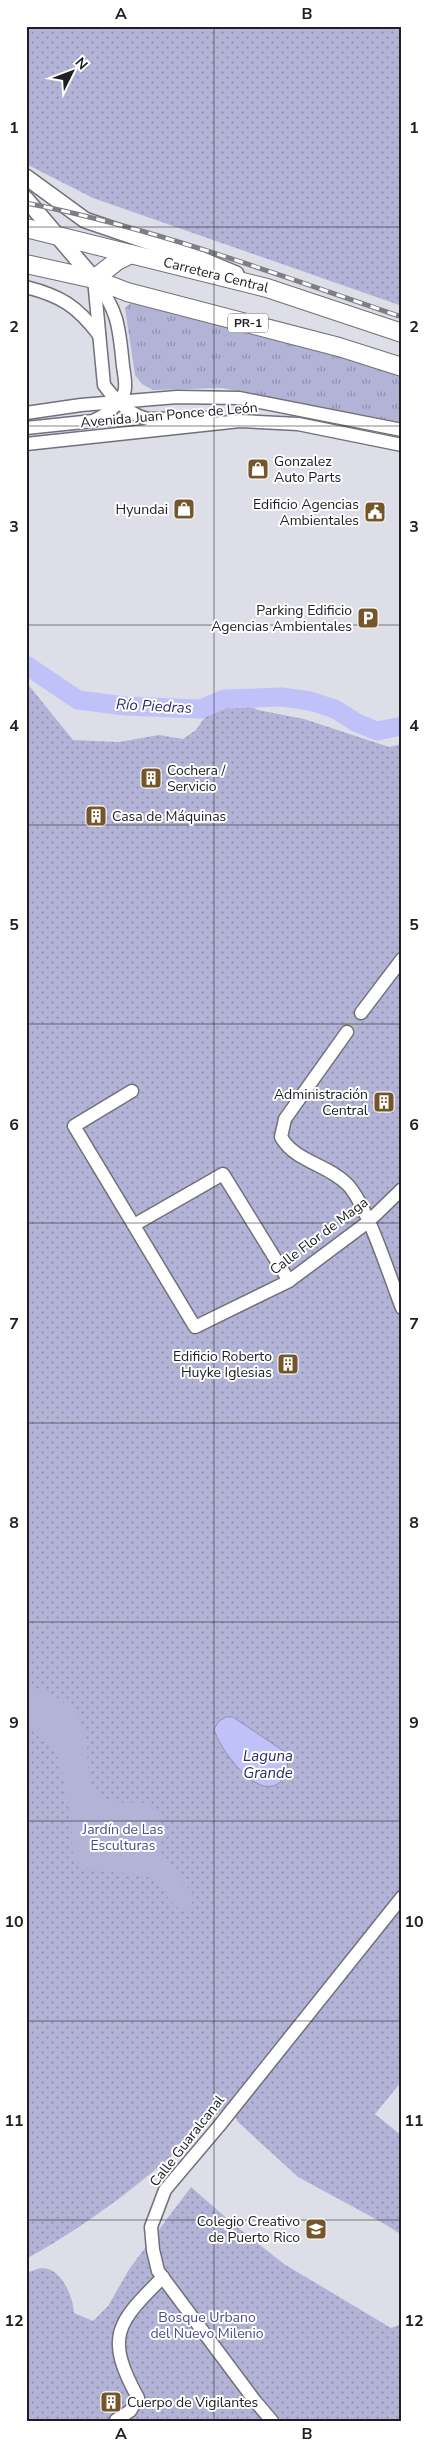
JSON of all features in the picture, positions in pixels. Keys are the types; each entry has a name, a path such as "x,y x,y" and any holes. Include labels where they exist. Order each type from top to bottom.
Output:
{"highway":[{"name":"Carretera Central","path":"26,228 267,288 402,333"},
{"path":"94,279 117,261 131,254"},
{"name":"PR-1","path":"26,264 94,279 126,292 339,346 402,367"}],"main road":[{"path":"26,177 85,220 200,259 267,288"},
{"path":"26,199 94,279"}],"street":[{"path":"94,279 95,309 101,337 104,385 118,402 138,417 148,420 224,418 240,421"},
{"path":"26,428 92,421 101,418 118,402 124,392 125,384 119,322 109,298 94,279"},
{"path":"26,287 50,293 72,304 101,337"},
{"name":"Avenida Juan Ponce de León","path":"26,413 177,397 239,398 402,430"},
{"name":"Avenida Juan Ponce de León","path":"26,444 240,421 298,424 402,445"},
{"path":"361,1013 402,959"},
{"path":"347,1032 284,1119 281,1136 291,1151 298,1156 315,1162 348,1185 368,1222 402,1308"},
{"path":"132,1091 74,1126 134,1225 222,1174 289,1281"},
{"name":"Calle Flor de Maga","path":"134,1225 196,1327 289,1281 368,1222 402,1189"},
{"name":"Calle Guaralcanal","path":"272,2421 158,2271 153,2250 151,2226 165,2190 219,2126 402,1897"},
{"path":"116,2420 130,2411 138,2398 124,2371 118,2347 119,2332 129,2312 163,2276"}],"green space":[{"path":"27,26 402,26 402,306 93,198 26,164"},
{"path":"130,303 306,346 402,376 402,424 222,388 153,390 142,384 135,375 125,308"},
{"path":"26,682 73,740 119,742 159,735 183,739 196,730 222,692 258,710 304,719 389,747 402,744 402,2081 375,2114 402,2136 402,2235 298,2177 238,2122 228,2104 132,2188 81,2226 26,2259"},
{"name":"Jardín de Las Esculturas","path":"26,1685 48,1693 67,1705 75,1713 85,1733 91,1782 104,1799 119,1803 143,1803 151,1805 158,1810 160,1815 159,1848 169,1866 192,1893 194,1899 189,1908 183,1910 177,1907 158,1884 148,1877 131,1873 92,1870 77,1862 73,1852 71,1822 62,1770 56,1752 45,1738 37,1732 26,1728"},
{"name":"Bosque Urbano del Nuevo Milenio","path":"191,2187 284,2264 391,2328 402,2324 402,2421 26,2421 26,2273 42,2268 49,2269 55,2273 61,2278 69,2292 74,2313 93,2321 108,2306 130,2268"}],"water":[{"name":"Laguna Grande","path":"226,1717 233,1717 285,1752 287,1770 281,1781 271,1786 256,1783 248,1778 233,1762 221,1745 214,1729 219,1721"}],"waterway":[{"name":"Río Piedras","path":"26,665 78,700 125,706 201,709 224,699 282,697 310,701 335,709 357,723 377,731 402,726"}],"tunnel":[{"path":"347,1032 361,1013"}],"railway":[{"path":"26,203 122,225 169,239 402,317"}],"place":[{"name":"Gonzalez Auto Parts","path":"258,469"},
{"name":"Hyundai","path":"184,509"},
{"name":"Edificio Agencias Ambientales","path":"375,512"},
{"name":"Parking Edificio Agencias Ambientales","path":"368,618"},
{"name":"Cochera / Servicio","path":"151,778"},
{"name":"Casa de Máquinas","path":"96,816"},
{"name":"Administración Central","path":"384,1102"},
{"name":"Edificio Roberto Huyke Iglesias","path":"288,1364"},
{"name":"Colegio Creativo de Puerto Rico","path":"316,2229"},
{"name":"Cuerpo de Vigilantes","path":"111,2402"}]}
